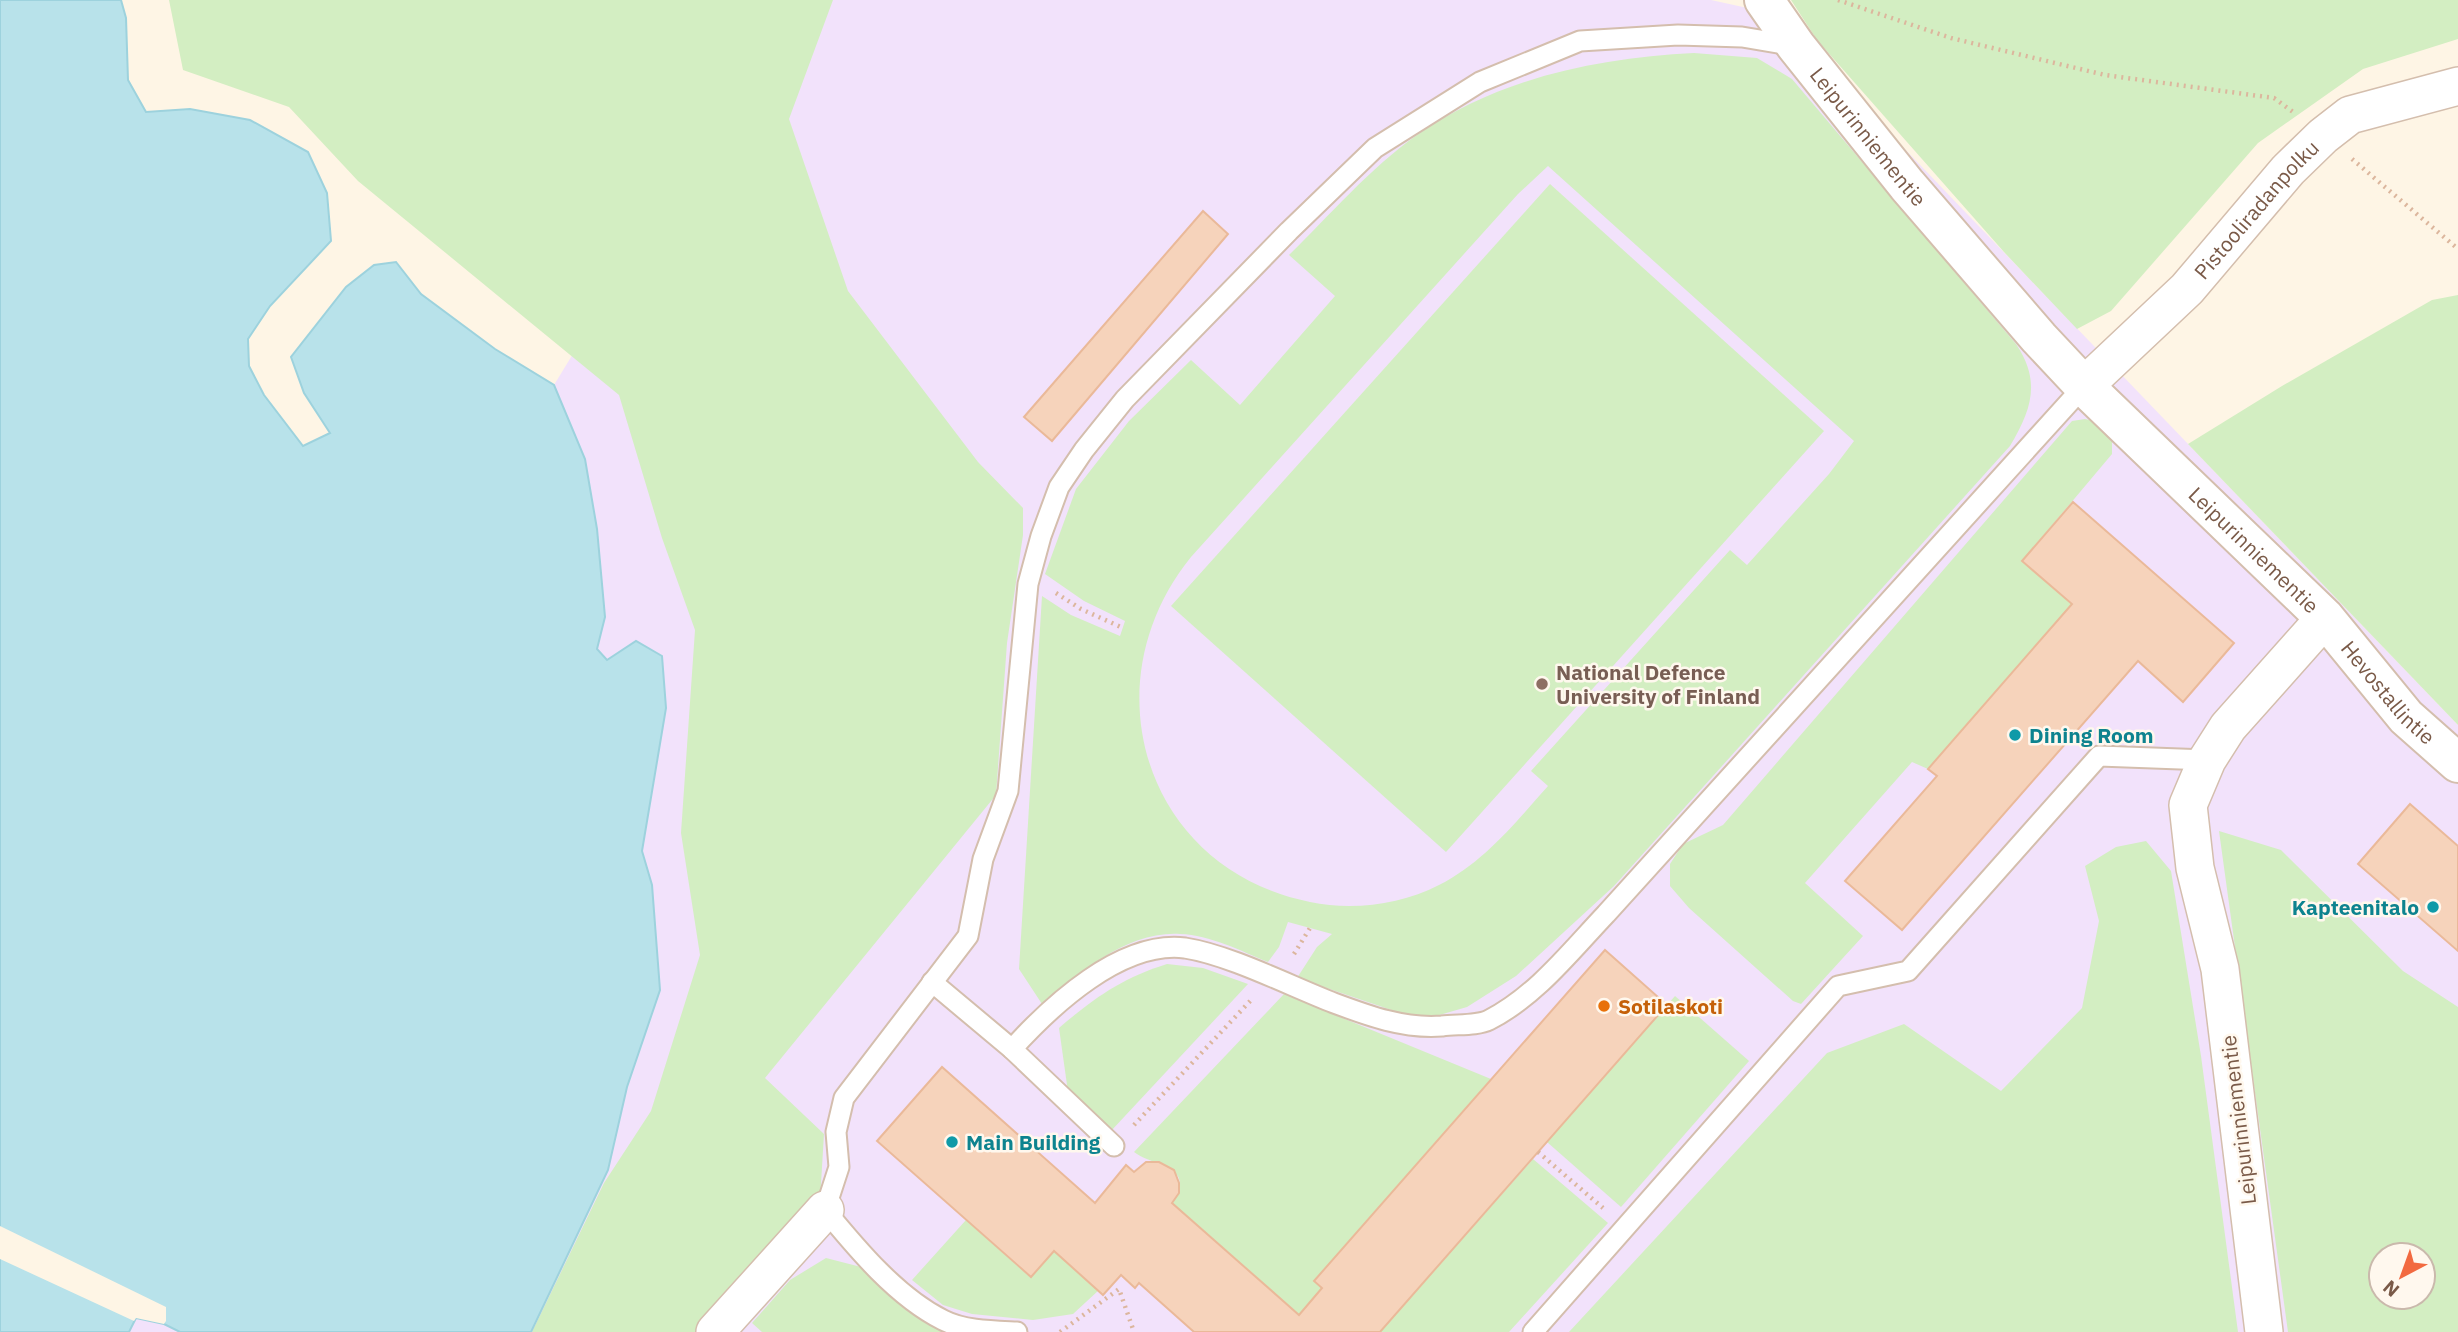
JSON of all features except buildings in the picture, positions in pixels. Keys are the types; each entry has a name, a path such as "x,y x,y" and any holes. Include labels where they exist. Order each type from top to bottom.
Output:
{"street":[{"name":"Leipurinniementie","path":"1764,0 1796,46 1907,185 2084,386 2325,618 2228,727 2207,760 2188,805 2196,868 2220,969 2264,1332"},
{"name":"Pistooliradanpolku","path":"2084,386 2188,289 2288,170 2323,136 2350,115 2458,86"},
{"name":"Hevostallintie","path":"2325,618 2406,717 2455,756"},
{"path":"715,1332 825,1210"}],"lane":[{"path":"1017,1332 986,1331 944,1321 894,1284 856,1248 825,1210 839,1167 836,1132 844,1098 968,936 983,859 1008,791 1030,576 1059,487 1084,450 1135,389 1289,231 1375,148 1480,82 1580,41 1678,35 1741,37 1796,46"},
{"path":"1012,1049 1043,1015 1096,973 1155,949 1184,948 1224,959 1374,1018 1421,1028 1486,1022 1530,993 1616,904 2084,386"},
{"path":"1533,1332 1838,986 1909,971 2099,756 2207,760"},
{"path":"932,982 1012,1049 1114,1146"}],"path":[{"path":"1838,0 1951,38 2105,75 2274,98 2458,249"},
{"path":"1030,576 1081,609 1123,628"},
{"path":"1114,1146 1271,979"},
{"path":"1538,1152 1625,1227"},
{"path":"1060,1332 1119,1289 1134,1332"}],"shaded area":[{"name":"National Defence University of Finland","path":"789,0 1711,0 1775,14 2458,725 2458,1332 531,1332 608,1170 627,1087 660,990 652,885 642,851 666,708 662,656 607,661 597,649 605,617 585,459 554,385"},
{"path":"136,1318 164,1324 180,1332 129,1332"}],"green space":[{"path":"169,0 833,0 789,119 848,291 978,462 1023,508 1023,535 1007,643 996,795 765,1078 824,1134 820,1200 701,1332 532,1332 604,1183 651,1111 700,955 681,833 695,630 662,538 619,395 358,181 289,107 183,70"},
{"path":"1791,0 2458,0 2458,39 2363,69 2258,143 2111,311 2077,329 2004,252 1817,40"},
{"path":"1694,53 1757,58 1792,79 2016,344 2024,357 2029,370 2031,395 2024,420 2010,446 1614,886 1516,976 1467,1007 1436,1016 1409,1016 1297,978 1317,947 1332,934 1288,922 1279,947 1268,962 1203,937 1161,935 1142,939 1106,956 1042,1004 1019,969 1042,596 1071,615 1120,636 1125,621 1084,601 1045,574 1076,489 1129,421 1191,360 1240,405 1335,296 1289,255 1367,177 1417,135 1448,115 1515,85 1585,66","holes":["1548,166 1854,441 1829,474 1747,565 1730,550 1531,771 1548,786 1485,853 1439,885 1392,902 1359,906 1310,902 1253,883 1207,852 1173,812 1150,765 1140,713 1143,660 1160,607 1191,557 1518,194"]},
{"path":"1550,184 1824,431 1446,852 1171,606"},
{"path":"2458,295 2458,725 2188,444 2282,386 2432,300"},
{"path":"2085,419 2102,423 2112,434 2112,454 2022,561 2072,604 1928,769 1912,762 1805,883 1863,936 1801,1004 1793,1001 1689,908 1670,886 1670,864 1683,844 1723,825 2072,421"},
{"path":"2219,831 2281,850 2403,971 2458,1007 2458,1332 2288,1332"},
{"path":"2146,841 2171,871 2201,1056 2238,1332 1569,1332 1827,1053 1904,1024 2001,1091 2082,1008 2099,921 2085,866 2116,847"},
{"path":"1167,964 1203,968 1248,984 1111,1131 1068,1092 1059,1028 1109,990"},
{"path":"1284,994 1491,1079 1314,1281 1322,1288 1299,1315 1172,1203 1179,1191 1180,1181 1176,1174 1134,1152"},
{"path":"1675,996 1749,1061 1621,1207 1547,1142"},
{"path":"1533,1159 1608,1223 1509,1332 1380,1332"},
{"path":"966,1220 1030,1277 1054,1251 1099,1290 1073,1314 1033,1320 972,1314 943,1305 912,1280"},
{"path":"826,1258 861,1267 901,1301 949,1332 762,1332 752,1323 790,1280"}],"water":[{"path":"0,0 121,0 126,18 128,80 146,112 190,109 250,120 308,152 327,193 331,241 270,306 248,339 249,366 264,395 303,446 330,433 304,393 291,357 346,287 374,265 396,262 421,294 495,349 554,385 585,459 597,529 605,617 597,649 607,660 636,641 662,656 666,708 642,851 652,885 660,990 627,1087 608,1170 531,1332 180,1332 164,1324 136,1318 129,1332 0,1332"}],"pier":[{"path":"0,1226 166,1307 166,1321 164,1324 136,1318 134,1321 0,1259"}],"place":[{"name":"National Defence University of Finland","path":"1542,684"},
{"name":"Dining Room","path":"2015,735"},
{"name":"Kapteenitalo","path":"2433,907"},
{"name":"Sotilaskoti","path":"1604,1006"},
{"name":"Main Building","path":"952,1142"}]}
